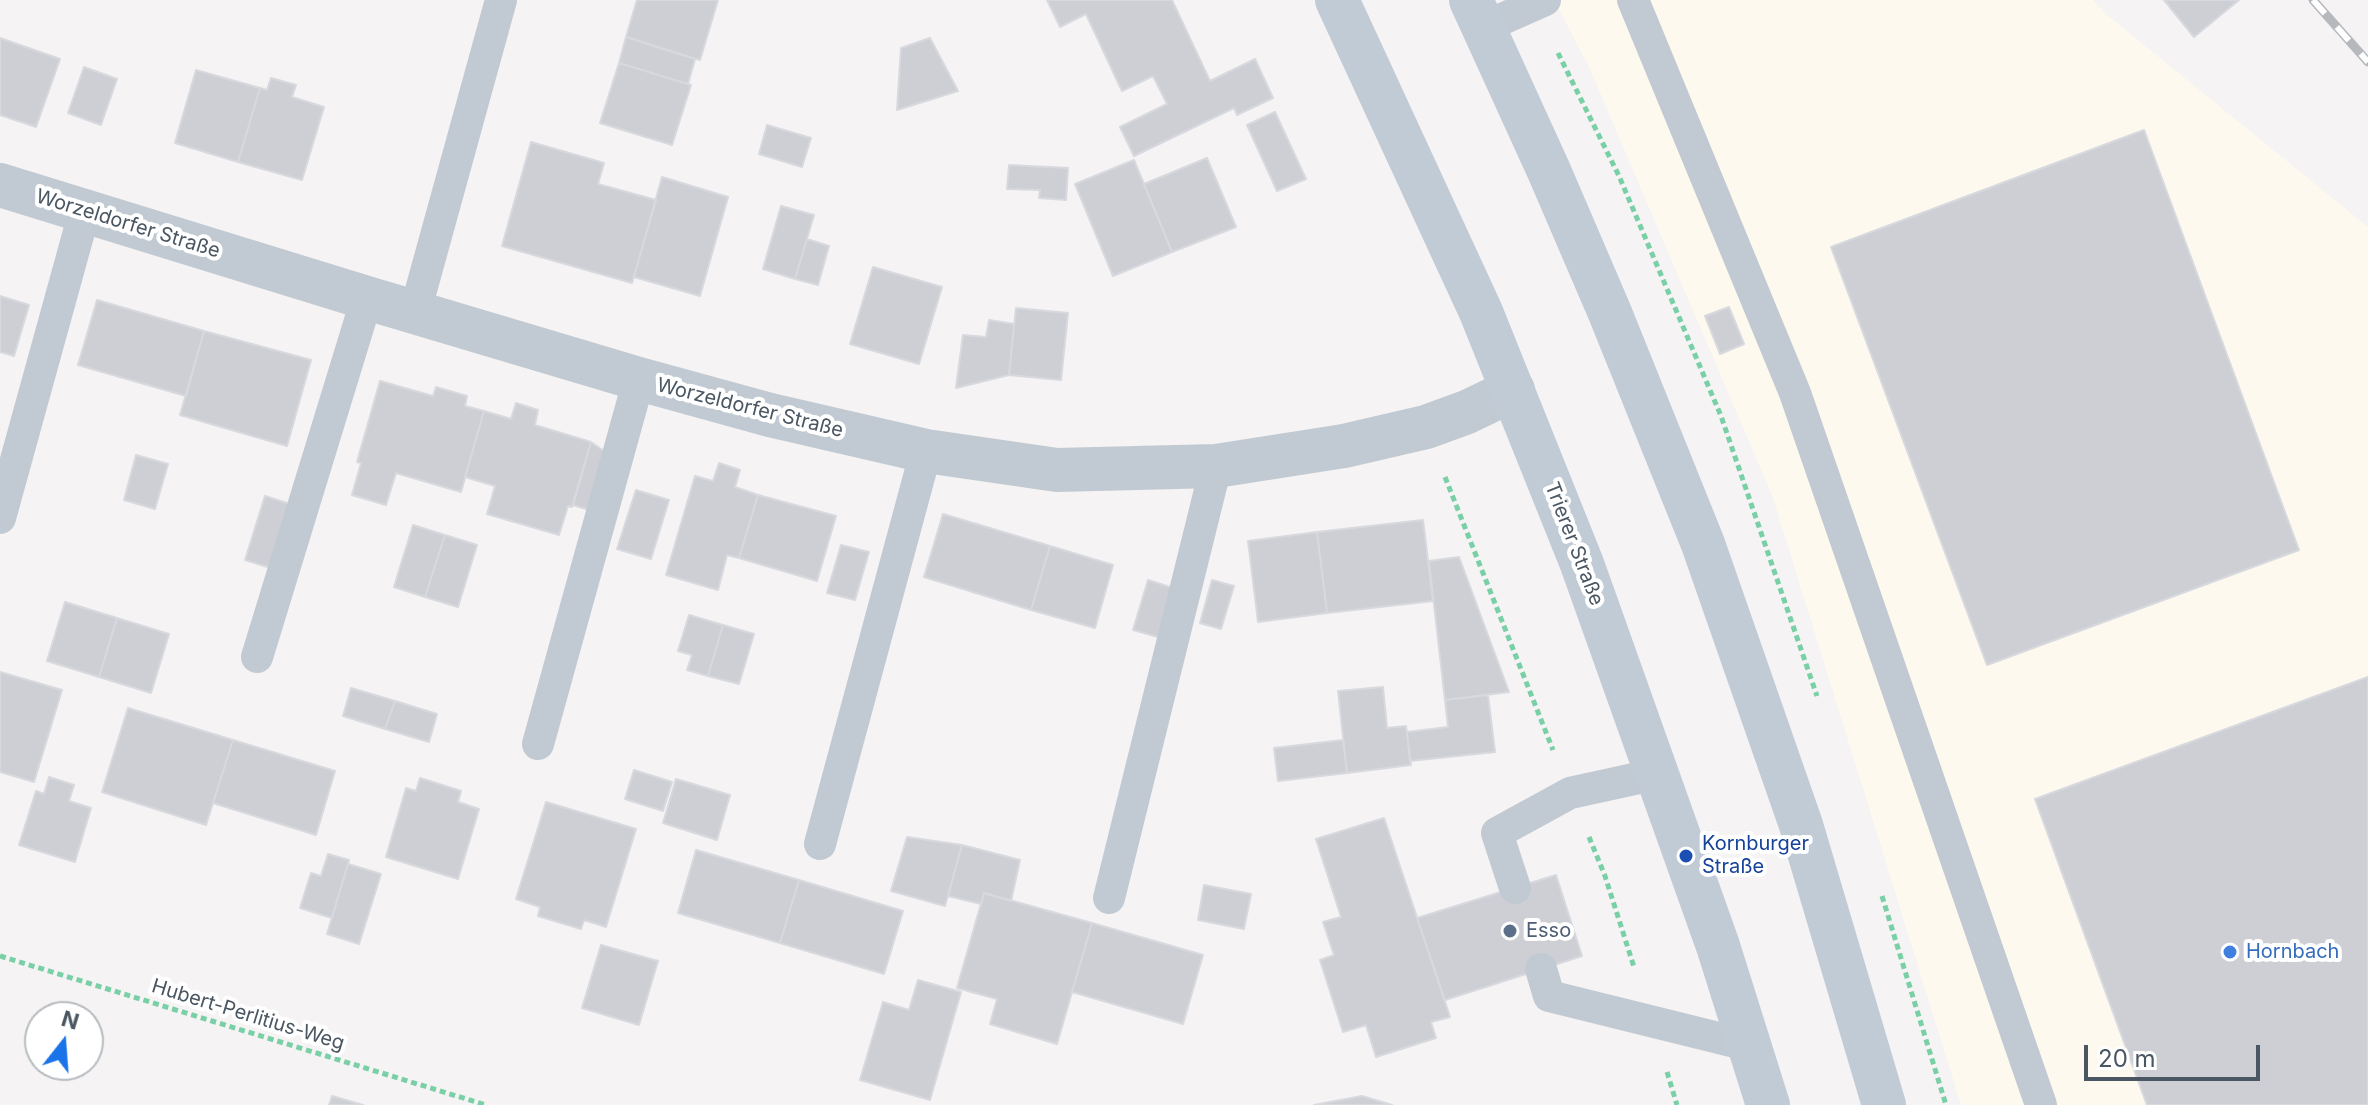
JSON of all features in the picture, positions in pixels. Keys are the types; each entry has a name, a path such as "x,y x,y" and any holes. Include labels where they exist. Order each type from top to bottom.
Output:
{"main road":[{"name":"Trierer Straße","path":"1337,0 1451,246 1513,390 1582,564 1751,1046 1768,1105"},
{"path":"1477,14 1610,313 1703,544 1801,825 1884,1105"}],"street":[{"name":"Worzeldorfer Straße","path":"0,185 367,298 770,415 926,451 1057,470 1216,466 1386,438 1467,412 1513,390"}],"lane":[{"path":"415,312 501,0"},
{"path":"1477,14 1545,0"},
{"path":"1633,0 1795,393 2041,1105"},
{"path":"0,518 85,210"},
{"path":"257,657 367,298"},
{"path":"538,744 639,379"},
{"path":"820,844 926,451"},
{"path":"1109,898 1216,466"},
{"path":"1515,888 1497,833 1570,793 1657,774"},
{"path":"1541,969 1549,996 1751,1046"}],"path":[{"name":"Hubert-Perlitius-Weg","path":"0,956 486,1105"}],"shaded area":[{"path":"1554,0 2093,0 2107,15 2368,227 2368,1105 1961,1105 1773,498 1590,69"}],"building":[{"path":"637,0 718,0 700,60 626,37"},
{"path":"1047,0 1172,0 1210,81 1255,59 1273,98 1237,115 1234,108 1134,156 1120,127 1167,104 1153,76 1122,91 1086,14 1060,27"},
{"path":"2164,0 2239,0 2194,37"},
{"path":"626,37 695,59 688,84 619,63"},
{"path":"0,38 60,59 36,127 0,115"},
{"path":"930,38 958,91 897,110 901,48"},
{"path":"619,63 691,85 672,145 600,123"},
{"path":"84,67 117,79 101,125 68,113"},
{"path":"196,70 260,88 238,162 175,143"},
{"path":"271,78 296,85 292,97 324,107 302,180 238,162 260,88 267,90"},
{"path":"1275,112 1306,179 1277,191 1247,125"},
{"path":"767,125 811,138 802,167 759,154"},
{"path":"2144,130 2299,550 1987,665 1831,247"},
{"path":"531,142 604,163 598,184 656,200 632,283 502,246"},
{"path":"1207,158 1236,227 1172,252 1144,184"},
{"path":"1134,160 1172,252 1113,276 1075,184"},
{"path":"1009,165 1068,168 1066,200 1039,198 1040,190 1007,189"},
{"path":"662,177 728,197 700,296 634,277"},
{"path":"781,206 814,215 795,279 763,269"},
{"path":"807,239 829,246 818,285 795,279"},
{"path":"873,267 942,287 919,364 850,344"},
{"path":"0,296 29,305 14,356 0,352"},
{"path":"97,300 204,331 186,396 78,365"},
{"path":"1729,307 1744,344 1720,354 1705,316"},
{"path":"1016,308 1068,313 1061,380 1009,375"},
{"path":"989,320 1014,324 1009,375 956,388 963,335 986,337"},
{"path":"204,331 311,360 287,446 180,415"},
{"path":"380,381 433,396 436,387 467,396 465,406 484,411 461,492 396,473 386,505 352,495 361,463 357,462"},
{"path":"516,403 538,410 535,425 591,442 572,507 568,506 559,535 487,514 495,486 465,477 484,411 511,419"},
{"path":"591,442 611,456 596,512 573,505"},
{"path":"136,455 168,464 155,509 124,500"},
{"path":"719,463 740,470 735,487 758,495 739,558 727,555 718,590 666,575 695,476 713,481"},
{"path":"636,490 669,500 651,559 617,549"},
{"path":"758,495 836,516 817,581 739,558"},
{"path":"265,496 290,504 271,568 245,560"},
{"path":"943,514 1050,546 1031,610 924,577"},
{"path":"1423,520 1433,601 1327,613 1317,532"},
{"path":"413,525 445,535 425,597 394,587"},
{"path":"1317,532 1327,613 1258,622 1248,541"},
{"path":"445,535 477,545 458,607 425,597"},
{"path":"841,545 869,552 855,600 827,593"},
{"path":"1050,546 1113,565 1095,628 1031,610"},
{"path":"1459,557 1509,692 1445,700 1429,561"},
{"path":"1148,580 1173,588 1158,637 1133,630"},
{"path":"1212,580 1234,586 1221,629 1200,623"},
{"path":"65,602 117,618 99,677 47,661"},
{"path":"689,615 723,625 708,676 687,670 692,655 678,651"},
{"path":"117,618 169,634 151,693 99,677"},
{"path":"723,625 754,634 739,684 708,676"},
{"path":"0,672 62,690 34,782 0,772"},
{"name":"Hornbach","path":"2368,677 2368,1105 2147,1105 2035,799"},
{"path":"1383,687 1387,728 1406,726 1411,765 1347,773 1338,691"},
{"path":"351,688 395,701 385,729 343,716"},
{"path":"1488,695 1495,752 1410,761 1407,732 1448,727 1445,700"},
{"path":"395,701 437,714 429,742 385,729"},
{"path":"128,708 233,740 206,825 102,792"},
{"path":"233,740 335,771 316,835 213,803"},
{"path":"1343,740 1347,773 1278,781 1274,748"},
{"path":"634,770 672,782 663,811 625,799"},
{"path":"49,777 74,785 69,801 91,808 75,862 19,845 36,791 44,794"},
{"path":"420,778 461,791 458,802 479,809 458,879 386,857 406,788 416,791"},
{"path":"676,779 730,795 717,840 663,823"},
{"path":"546,802 636,829 606,927 584,920 581,929 538,916 540,907 516,899"},
{"path":"1384,818 1450,1017 1431,1022 1436,1038 1376,1057 1366,1025 1343,1032 1320,960 1334,955 1323,922 1341,917 1316,839"},
{"path":"907,837 962,845 945,906 891,891"},
{"path":"962,845 1020,860 1011,901 984,893 981,904 948,896"},
{"path":"696,850 799,880 780,943 678,913"},
{"path":"328,854 349,860 332,918 300,908 311,873 321,876"},
{"path":"348,864 381,874 359,944 327,934"},
{"path":"1556,875 1582,956 1445,1000 1417,918"},
{"path":"799,880 903,911 884,974 780,943"},
{"path":"1204,885 1251,894 1244,929 1198,920"},
{"path":"984,893 1092,923 1057,1044 990,1024 997,999 957,988"},
{"path":"1092,923 1203,955 1183,1024 1072,992"},
{"path":"601,945 658,961 639,1025 582,1008"},
{"path":"918,980 961,992 930,1100 860,1080 883,1002 909,1010"},
{"path":"332,1096 363,1105 329,1105"},
{"path":"1362,1096 1392,1105 1314,1105"}],"railway":[{"path":"2313,0 2368,62"}],"place":[{"name":"Kornburger Straße","path":"1686,856"},
{"name":"Esso","path":"1510,931"},
{"name":"Hornbach","path":"2230,952"}]}
